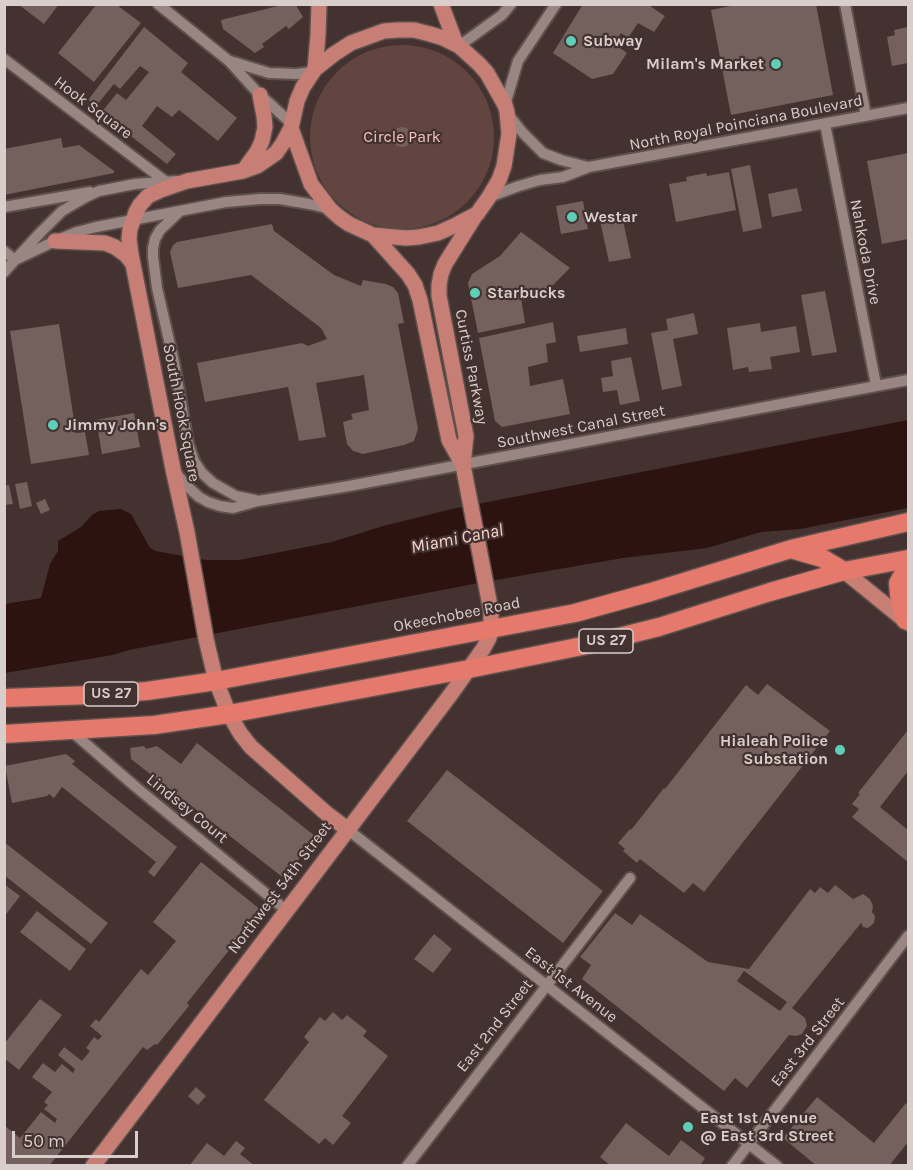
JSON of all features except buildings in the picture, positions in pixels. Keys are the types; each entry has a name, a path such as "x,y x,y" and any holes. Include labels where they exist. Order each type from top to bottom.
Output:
{"highway":[{"name":"Okeechobee Road","path":"4,698 136,692 216,681 575,613 791,549 909,522"},
{"path":"791,549 822,558 844,572"},
{"name":"US 27","path":"4,734 151,725 229,714 469,669 587,645 658,627 770,592 844,572 909,559"},
{"path":"907,621 898,584 909,565"}],"main road":[{"path":"313,70 318,35 319,4"},
{"path":"441,4 457,45"},
{"path":"133,219 140,204 148,196 161,190 187,181 243,171 257,166 276,153 284,143 297,101 313,70 351,43 384,32 414,30 443,38 457,45 479,64 487,73 506,109 508,134 506,158 499,180 477,214 438,233 419,237 373,235 349,224 330,209 311,184 291,126"},
{"path":"243,171 262,141 265,127 260,95"},
{"name":"Curtiss Parkway","path":"477,214 451,252 441,274 439,296 466,436 463,465 491,611 491,629"},
{"name":"South Hook Square","path":"133,219 129,239 133,264 216,681 229,714 251,747 347,829"},
{"name":"Curtiss Parkway","path":"373,235 399,263 415,285 449,440 463,465"},
{"path":"55,241 105,243 126,255 133,264"},
{"path":"844,572 907,621"},
{"name":"Northwest 54th Street","path":"93,1166 469,669 483,649 491,629"}],"street":[{"path":"158,4 229,61 291,126"},
{"path":"457,45 491,23 511,4"},
{"path":"506,109 518,61 556,4"},
{"path":"845,4 866,116"},
{"name":"Hook Square","path":"4,59 165,181"},
{"path":"229,61 269,73 297,74 313,70"},
{"name":"North Royal Poinciana Boulevard","path":"489,197 540,180 563,177 589,167 909,108"},
{"name":"North Royal Poinciana Boulevard","path":"506,109 523,133 543,153 589,167"},
{"name":"Nahkoda Drive","path":"825,124 876,386"},
{"path":"4,207 135,184 187,181"},
{"path":"4,272 62,211 99,191"},
{"path":"15,260 55,241 96,226 226,202 260,199 293,201 330,209"},
{"name":"South Hook Square","path":"180,211 155,238 153,256 157,288 170,341 188,443 194,461 202,473"},
{"path":"4,251 15,260"},
{"path":"148,344 170,341"},
{"name":"Southwest Canal Street","path":"173,469 199,497 214,504 233,508 258,501 463,465 909,380"},
{"name":"Southwest Canal Street","path":"202,473 223,490 236,496 258,501"},
{"name":"Lindsey Court","path":"70,730 286,910"},
{"name":"East 1st Avenue","path":"347,829 777,1166"},
{"name":"East 2nd Street","path":"407,1166 630,878"},
{"name":"East 3rd Street","path":"732,1166 909,936"}],"green space":[{"name":"Circle Park","path":"402,45 420,46 437,52 453,60 467,72 479,86 487,102 493,119 493,155 487,172 479,188 467,202 453,214 437,222 420,228 402,229 384,228 367,222 351,214 337,202 325,188 317,172 311,155 310,137 311,119 317,102 325,86 337,72 351,60 367,52 384,46"}],"water":[{"name":"Miami Canal","path":"908,420 908,508 800,529 761,532 707,548 623,558 484,582 129,650 113,655 5,673 5,604 41,598 50,564 58,551 58,541 81,527 99,511 121,509 131,514 150,548 156,551 206,560 239,560 332,542 383,526 452,509"}],"place":[{"name":"Subway","path":"571,41"},
{"name":"Milam's Market","path":"776,64"},
{"name":"Westar","path":"572,217"},
{"name":"Starbucks","path":"475,293"},
{"name":"Jimmy John's","path":"53,425"},
{"name":"Hialeah Police Substation","path":"840,750"},
{"name":"East 1st Avenue @ East 3rd Street","path":"688,1127"}]}
